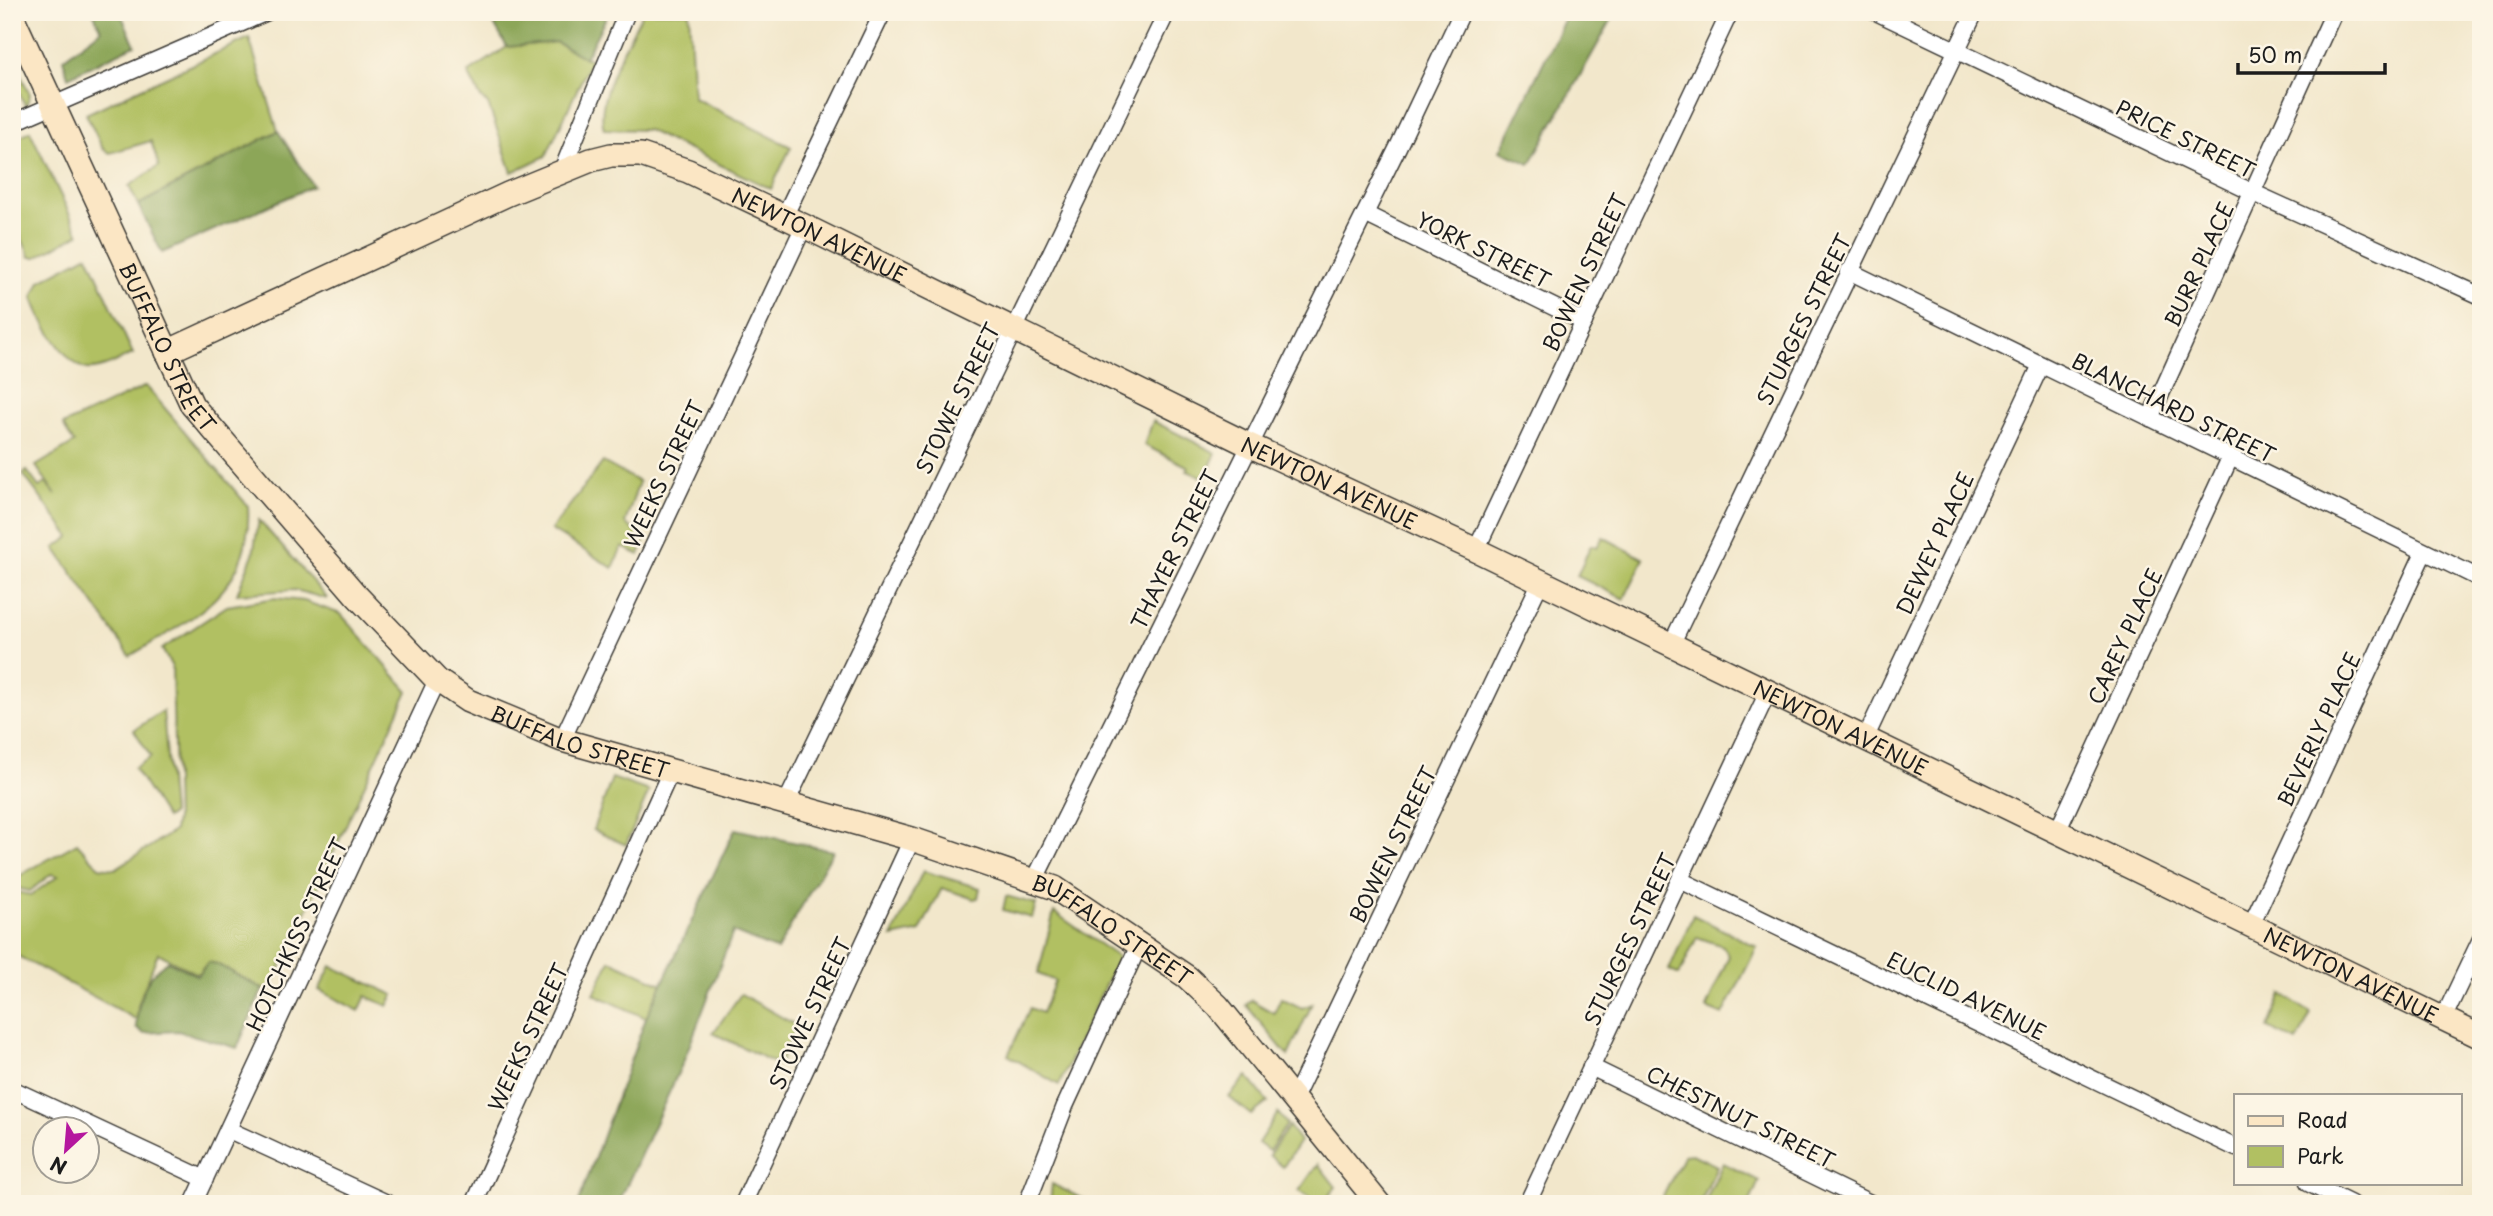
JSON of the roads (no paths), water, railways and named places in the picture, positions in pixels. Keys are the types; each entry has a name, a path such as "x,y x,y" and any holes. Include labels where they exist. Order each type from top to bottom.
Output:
{"street":[{"path":"12,123 267,12"},
{"path":"561,173 628,12"},
{"name":"WEEKS STREET","path":"562,740 794,222 883,12"},
{"name":"STOWE STREET","path":"786,803 1167,12"},
{"name":"THAYER STREET","path":"1035,879 1365,214 1462,12"},
{"name":"BOWEN STREET","path":"1476,550 1730,12"},
{"name":"PRICE STREET","path":"1876,12 2253,193 2481,296"},
{"name":"STURGES STREET","path":"1671,645 1975,12"},
{"name":"BURR PLACE","path":"2150,418 2334,12"},
{"name":"BUFFALO STREET","path":"12,16 192,405 356,595 437,680 468,701 562,740 670,773 912,839 1055,888 1187,977 1218,1006 1379,1204"},
{"name":"NEWTON AVENUE","path":"167,352 508,194 611,155 641,155 688,171 1249,445 1541,581 2481,1037"},
{"name":"YORK STREET","path":"1365,214 1584,322"},
{"name":"BLANCHARD STREET","path":"1849,271 2481,579"},
{"name":"DEWEY PLACE","path":"1865,739 2041,365"},
{"name":"CAREY PLACE","path":"2057,832 2230,458"},
{"name":"BEVERLY PLACE","path":"2251,925 2424,552"},
{"name":"BOWEN STREET","path":"1294,1099 1541,581"},
{"name":"HOTCHKISS STREET","path":"193,1204 437,680"},
{"name":"STURGES STREET","path":"1527,1204 1768,692"},
{"name":"WEEKS STREET","path":"474,1204 670,773"},
{"name":"STOWE STREET","path":"743,1204 912,839"},
{"name":"EUCLID AVENUE","path":"1680,880 2234,1147"},
{"path":"2443,1019 2481,939"},
{"path":"1027,1204 1065,1106 1140,943"},
{"name":"CHESTNUT STREET","path":"1591,1067 1872,1204"},
{"path":"12,1089 205,1179"},
{"path":"229,1129 389,1204"},
{"path":"2310,1184 2351,1204"}]}
